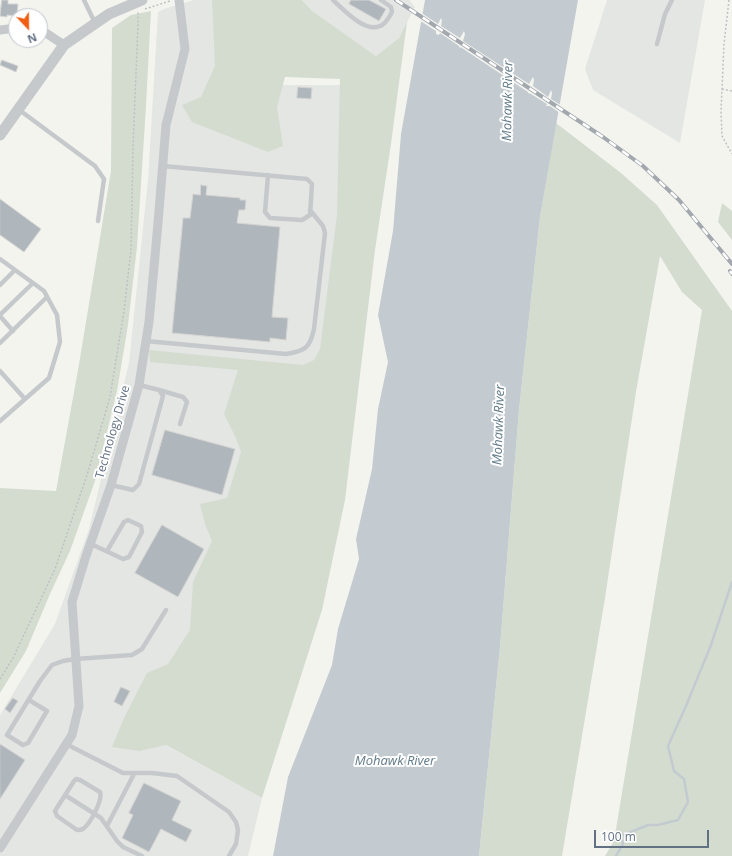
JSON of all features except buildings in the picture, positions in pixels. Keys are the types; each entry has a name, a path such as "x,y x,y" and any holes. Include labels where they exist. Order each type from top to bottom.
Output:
{"street":[{"name":"Technology Drive","path":"0,848 72,735 79,706 72,602 90,544 111,485 139,385 146,341 158,230 166,125 185,49 179,0"},
{"path":"0,135 64,45 109,14 144,5"},
{"path":"48,34 64,45"}],"lane":[{"path":"84,0 95,23"},
{"path":"332,0 363,25 374,28 382,26 392,12 391,7 381,0"},
{"path":"657,44 665,14 672,0"},
{"path":"18,109 95,166 104,179 98,221"},
{"path":"163,166 268,175 307,179 312,184 310,215 302,220 270,218 265,212 268,175"},
{"path":"146,341 286,354 297,352 307,346 311,342 314,329 325,233 323,226 310,210"},
{"path":"0,259 44,291 57,316 60,342 49,378 0,421"},
{"path":"0,285 15,270"},
{"path":"13,331 0,315 33,283"},
{"path":"0,343 47,297"},
{"path":"0,371 25,399"},
{"path":"139,385 184,397 187,402 180,424"},
{"path":"111,485 133,490 139,484 163,396 159,390"},
{"path":"90,544 122,559 129,557 142,532 141,526 128,520 124,522 107,551"},
{"path":"29,700 47,711 28,743 23,745 7,735 40,681 52,665 75,659 132,655 142,649 166,610"},
{"path":"66,744 123,773 152,773 177,776 229,812 236,822 238,830 236,844 229,856"},
{"path":"107,826 134,774"},
{"path":"80,780 100,792 101,800 94,813 84,828 76,830 55,814 55,811 74,781 80,780"},
{"path":"65,795 101,818 123,847 142,856"}],"path":[{"path":"144,5 174,0"},
{"path":"729,0 724,44 721,111 722,136 732,154"},
{"path":"0,679 13,658 55,569 87,475 110,397 124,311 131,250 138,12"},
{"path":"722,89 732,91"}],"shaded area":[{"path":"194,0 212,0 252,85 369,85 324,359 147,735 262,798 248,856 0,856 0,715 55,624 89,529 129,363 148,180 158,12"},
{"path":"212,0 302,0 311,10 376,56 399,38 407,22 375,250 345,500 322,610 262,798 166,745 139,751 112,747 124,718 147,673 168,664 190,630 193,582 212,541 205,524 200,504 227,498 241,452 224,414 238,370 150,362 149,350 303,365 314,360 320,349 337,215 340,79 285,77 277,107 283,146 268,152 192,122 182,105 201,97 215,66"},
{"path":"302,0 409,0 415,7 399,38 376,56 311,10"},
{"path":"607,0 705,0 680,143 593,90 585,69"},
{"path":"151,11 137,247 128,325 117,391 95,481 70,551 26,651 0,693 0,488 56,491 111,171 112,28 131,15"},
{"path":"556,123 621,173 657,205 732,311 732,856 605,856 614,841 702,310 682,292 660,256 636,392 605,598 562,856 479,856 500,647 519,410 540,217"},
{"path":"722,203 732,211 732,240 718,222"}],"water":[{"name":"Mohawk River","path":"425,0 578,0 540,217 519,410 500,647 479,856 273,856 288,777 332,665 338,629 359,559 356,539 372,469 378,409 388,362 378,315 393,231 401,134"}],"pier":[{"path":"420,12 438,24 441,18 441,26 460,38 464,31 465,34 463,41 529,84 533,77 533,86 548,97 551,90 551,99 562,106 560,113 550,106 546,106 547,104 528,93 440,33 439,35 436,34 436,31 419,20"}],"waterway":[{"path":"616,856 623,844 621,836 648,825 658,825 678,820 688,802 684,779 674,771 668,746 711,645 732,582"}],"railway":[{"path":"396,0 603,137 643,166 679,200 732,264"}]}
